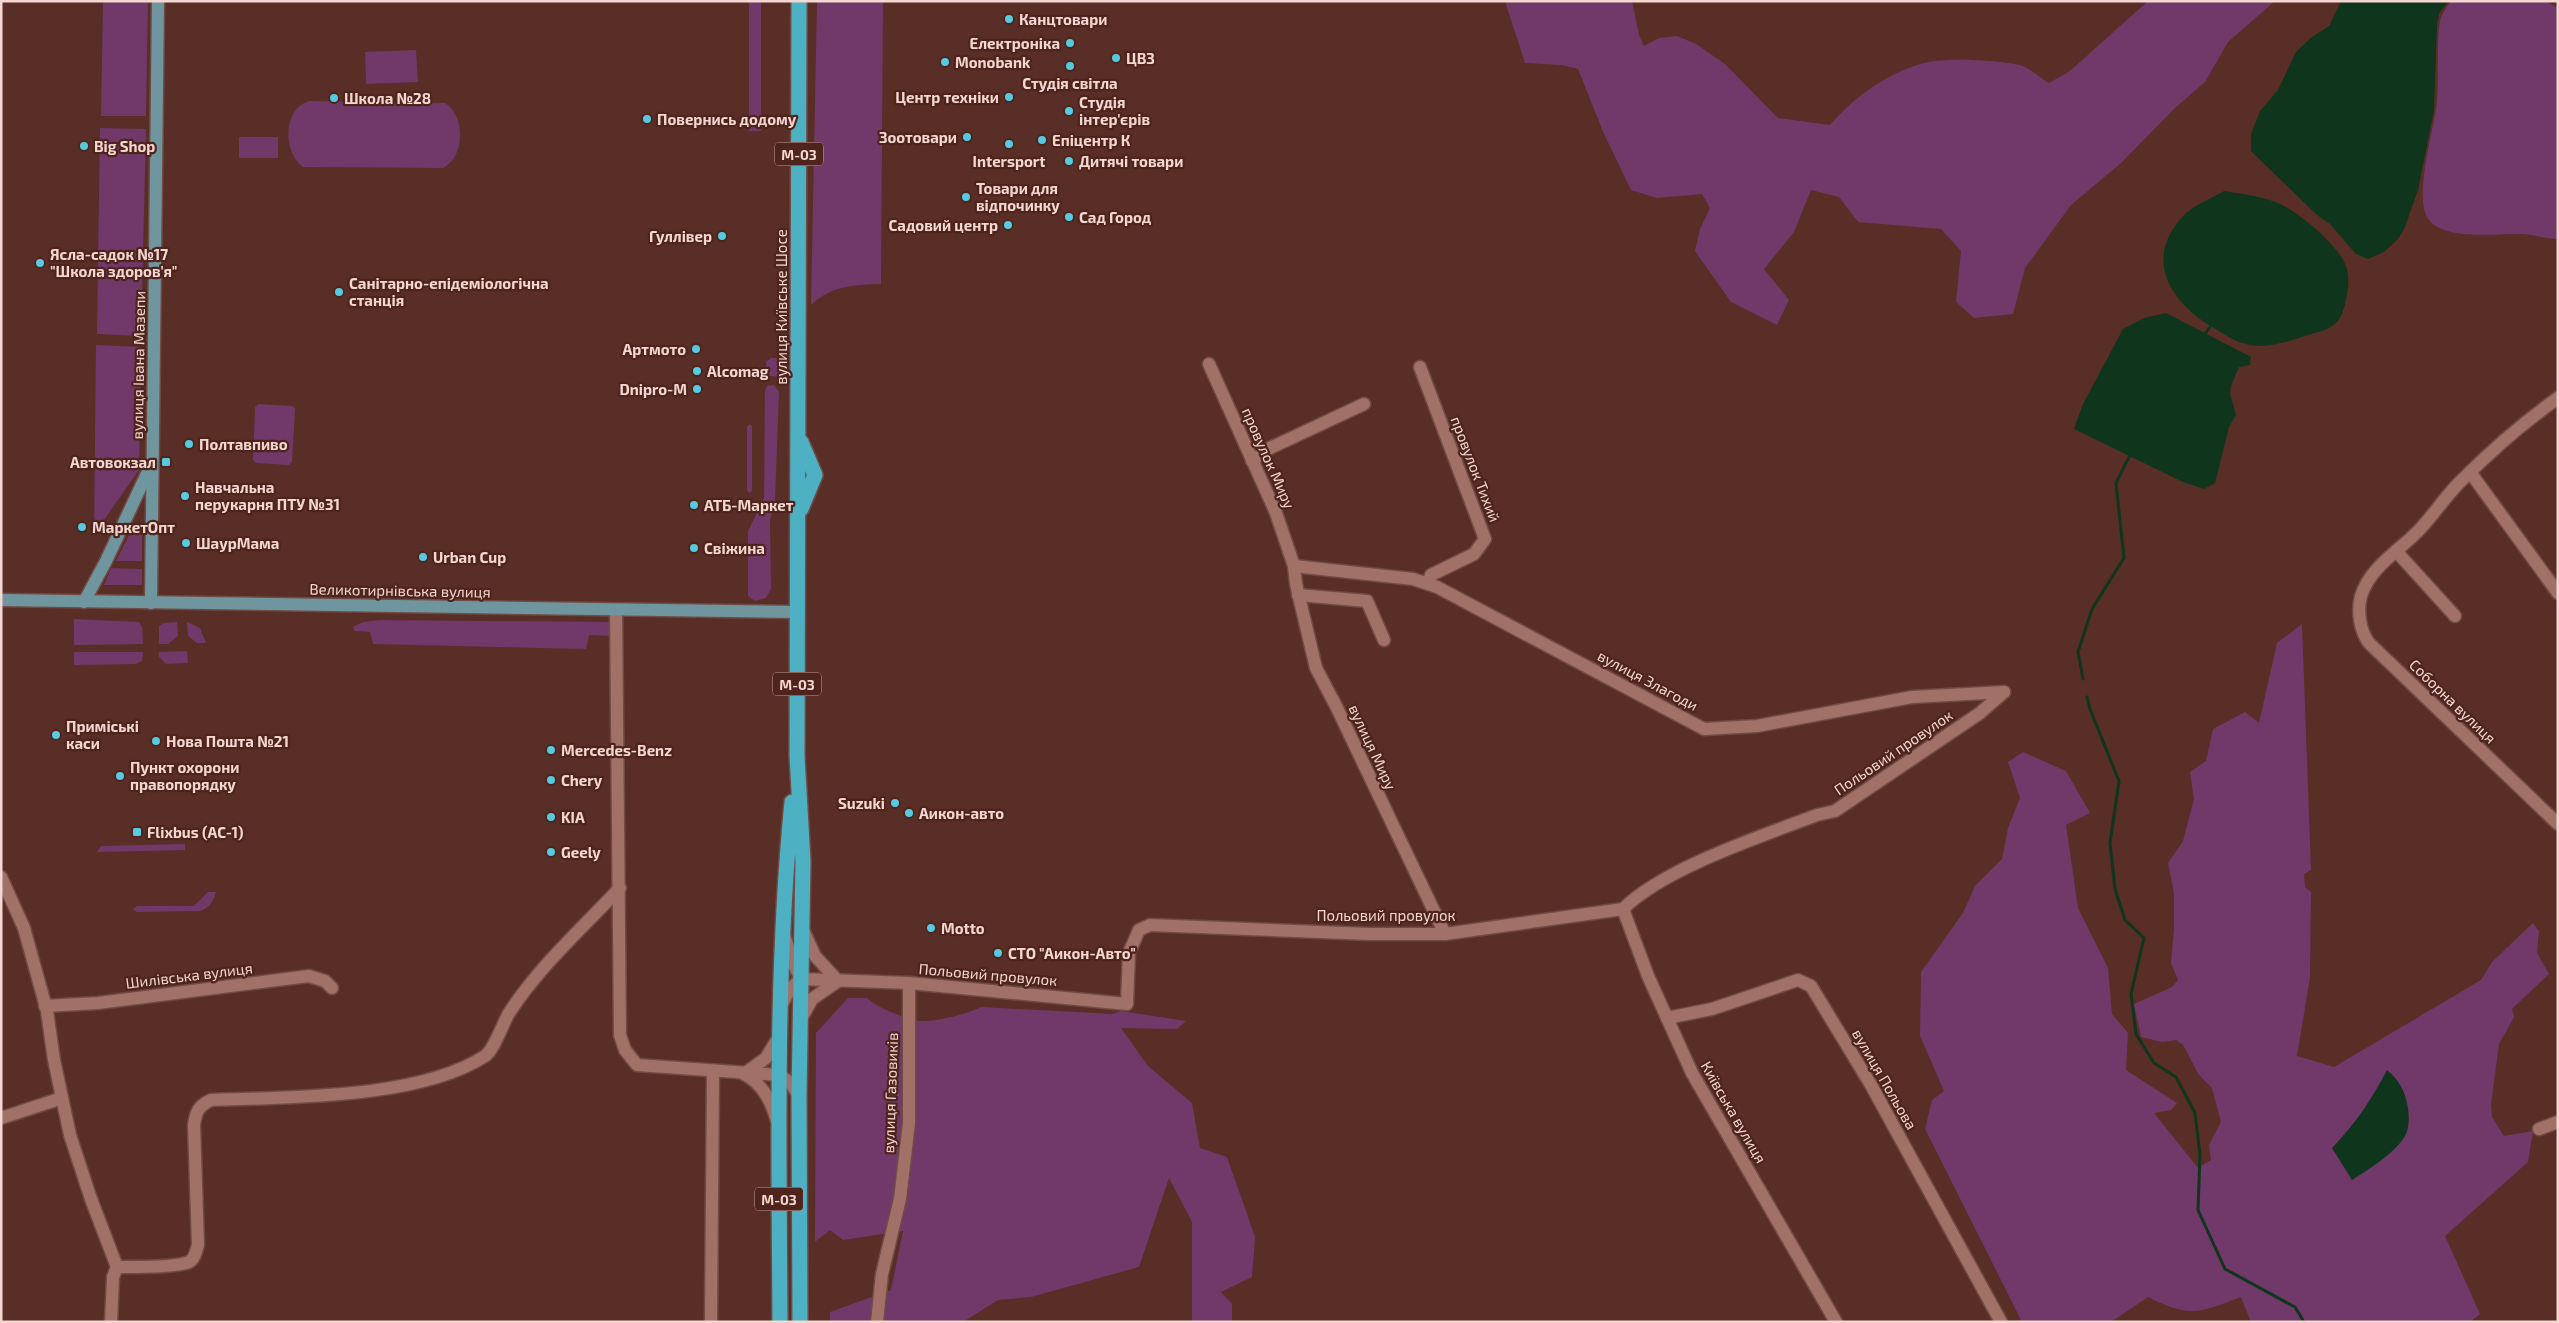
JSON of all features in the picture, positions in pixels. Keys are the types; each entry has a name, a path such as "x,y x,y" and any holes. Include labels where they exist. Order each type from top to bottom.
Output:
{"highway":[{"name":"вулиця Київське Шосе","path":"798,612 798,528 802,507 815,475 803,448 798,424 799,1"},
{"name":"М-03","path":"798,612 797,756 803,861 799,1096 800,1322"},
{"name":"М-03","path":"780,1322 780,1035 786,861 797,756"}],"main road":[{"name":"вулиця Івана Мазепи","path":"151,603 158,1"},
{"name":"вулиця Івана Мазепи","path":"84,602 106,561 153,460"},
{"name":"Великотирнівська вулиця","path":"1,600 798,612"}],"street":[{"name":"провулок Миру","path":"1209,364 1276,513 1294,566"},
{"name":"провулок Тихий","path":"1420,367 1485,539 1474,554 1431,575 1428,584"},
{"path":"2455,616 2396,550 2420,530 2470,472 2497,446 2558,398"},
{"path":"1252,461 1270,448 1364,404"},
{"path":"2470,472 2558,593"},
{"name":"Соборна вулиця","path":"2396,550 2372,575 2361,596 2360,621 2363,635 2369,643 2558,824"},
{"name":"вулиця Злагоди","path":"1294,566 1413,579 1428,584 1704,728 1757,726 1912,698 2004,692"},
{"name":"вулиця Миру","path":"1294,566 1298,595 1316,668 1338,708 1445,934"},
{"path":"1298,595 1367,601 1384,640"},
{"path":"616,610 620,1035 625,1050 637,1065 713,1072 779,1075 790,1082 799,1096"},
{"name":"Польовий провулок","path":"802,979 909,983 1127,1004 1129,953 1139,930 1150,925 1369,934 1445,934 1628,904 1711,858 1817,814 1835,811 1980,713 2004,692"},
{"path":"1,877 24,928 45,1006 70,1134 91,1199 117,1267 113,1277 111,1322"},
{"path":"117,1267 177,1264 190,1262 194,1257 198,1245 194,1125 196,1112 203,1104 211,1100 368,1091 415,1083 454,1070 487,1055 509,1013 530,985 620,888"},
{"name":"Київська вулиця","path":"1628,904 1648,976 1692,1073 1836,1322"},
{"path":"801,1019 812,999 838,981 815,956 802,928"},
{"path":"781,1007 790,989 802,979 794,965 784,934"},
{"name":"Шилівська вулиця","path":"45,1006 98,1003 309,976 325,981 332,988"},
{"name":"вулиця Польова","path":"1667,1018 1712,1009 1798,980 1810,986 1871,1085 2000,1322"},
{"name":"вулиця Газовиків","path":"877,1322 882,1274 900,1198 909,1123 909,983"},
{"path":"744,1074 766,1058 780,1035"},
{"path":"779,1075 792,1066 800,1054"},
{"path":"712,1322 713,1072"},
{"path":"744,1074 760,1084 767,1096 779,1128"},
{"path":"1,1118 62,1098"},
{"path":"2539,1129 2558,1122"}],"shaded area":[{"path":"103,1 148,1 146,116 101,116"},
{"path":"749,1 761,1 761,131 749,131"},
{"path":"817,1 883,1 881,284 844,287 827,293 811,305"},
{"path":"1505,1 1632,1 1639,35 1644,46 1659,38 1677,36 1696,44 1725,64 1778,118 1830,125 1872,87 1910,67 1924,63 1958,60 2010,63 2024,66 2049,83 2070,71 2148,1 2275,1 2228,42 2205,82 2175,108 2121,163 2071,205 2025,268 2013,314 1974,318 1956,302 1961,251 1941,229 1858,222 1839,197 1811,190 1794,232 1764,269 1789,300 1777,325 1731,302 1695,251 1700,229 1710,208 1702,194 1657,198 1631,190 1604,134 1578,69 1562,65 1525,63"},
{"path":"2341,1 2448,1 2439,14 2437,24 2434,110 2418,190 2405,227 2398,239 2384,252 2368,259 2356,254 2330,224 2317,215 2251,151 2251,134 2260,111 2278,90 2296,52 2312,37 2329,26"},
{"path":"2451,1 2545,1 2558,8 2558,239 2525,234 2472,235 2447,231 2437,227 2429,220 2424,210 2423,197 2426,163 2437,101 2440,21"},
{"path":"416,50 418,82 366,84 365,52"},
{"path":"309,101 445,103 457,117 459,126 459,146 456,155 443,168 303,167 296,160 292,152 288,132 294,113 300,106"},
{"path":"100,128 146,129 141,336 97,334"},
{"path":"239,137 278,137 278,158 239,158"},
{"path":"2224,191 2264,198 2286,207 2326,238 2337,251 2347,268 2348,286 2344,309 2334,325 2285,342 2254,346 2237,341 2212,327 2183,304 2173,291 2166,276 2163,262 2165,246 2172,230 2185,214"},
{"path":"2166,313 2251,357 2250,365 2239,367 2231,386 2230,394 2236,415 2229,427 2215,483 2204,489 2183,482 2074,429 2083,404 2123,329 2144,318"},
{"path":"96,345 141,347 139,470 94,534"},
{"path":"771,358 781,358 780,377 770,376 766,373 766,362"},
{"path":"774,385 779,392 775,500 770,520 771,589 766,598 755,601 748,596 748,531 764,498 765,390 767,386"},
{"path":"259,404 292,406 295,408 292,462 289,465 256,463 253,460 255,407"},
{"path":"750,424 752,426 752,491 749,493 747,490 747,426"},
{"path":"135,523 142,524 142,561 116,561"},
{"path":"111,568 142,569 142,585 104,585"},
{"path":"74,619 139,622 142,627 143,644 74,645"},
{"path":"380,620 611,622 611,636 589,635 586,649 373,644 370,632 355,631 353,627 363,622"},
{"path":"177,622 178,636 168,644 159,644 159,626 164,623"},
{"path":"187,622 200,628 206,643 197,643 188,636"},
{"path":"2302,624 2311,870 2304,874 2305,887 2311,892 2310,977 2297,1056 2334,1067 2481,980 2492,962 2533,923 2539,931 2537,953 2549,974 2512,1009 2514,1017 2499,1044 2491,1105 2492,1117 2504,1136 2533,1131 2528,1162 2445,1236 2480,1314 2470,1322 2251,1322 2241,1297 2215,1307 2194,1311 2174,1308 2148,1297 2111,1322 2022,1322 1925,1129 1932,1100 1944,1091 1920,1036 1921,972 1963,913 1975,886 2002,859 2008,828 2020,798 2008,762 2023,752 2066,771 2090,813 2066,825 2078,908 2108,968 2112,1014 2128,1033 2126,1070 2177,1103 2171,1110 2154,1113 2198,1168 2211,1160 2209,1145 2221,1122 2212,1088 2199,1075 2183,1045 2176,1040 2162,1042 2141,1037 2134,1004 2172,987 2178,980 2171,963 2174,929 2174,893 2168,863 2183,841 2194,799 2190,772 2206,761 2213,729 2245,712 2259,723 2277,643"},
{"path":"187,651 188,663 166,664 159,657 159,652"},
{"path":"74,652 143,652 142,661 136,664 74,665"},
{"path":"90,729 131,729 131,732 90,733"},
{"path":"185,844 185,850 97,852 101,846"},
{"path":"208,892 216,892 211,904 200,911 137,912 133,909 137,906 194,906"},
{"path":"848,998 867,998 892,1013 920,1021 951,1017 981,1007 1113,1014 1121,1011 1186,1021 1177,1029 1121,1028 1148,1066 1192,1103 1200,1148 1227,1157 1255,1237 1252,1277 1221,1292 1232,1304 1232,1322 1192,1322 1192,1222 1169,1178 1139,1267 1031,1297 998,1300 963,1322 830,1322 830,1312 891,1290 903,1231 843,1240 830,1230 815,1242 816,1033"},
{"path":"2387,1070 2400,1085 2407,1103 2409,1123 2406,1134 2390,1153 2352,1180 2332,1148 2362,1111"}],"waterway":[{"path":"2203,337 2212,324"},
{"path":"2083,679 2078,652 2092,609 2124,558 2116,483 2131,453"},
{"path":"2087,697 2119,781 2110,843 2115,889 2125,920 2144,938 2131,994 2136,1034 2154,1063 2176,1077 2195,1113 2200,1155 2198,1210 2225,1269 2295,1307 2304,1322"}],"place":[{"name":"Канцтовари","path":"1009,19"},
{"name":"Електроніка","path":"1070,43"},
{"name":"ЦВЗ","path":"1116,58"},
{"name":"Monobank","path":"945,62"},
{"name":"Студія світла","path":"1070,66"},
{"name":"Центр техніки","path":"1009,97"},
{"name":"Школа №28","path":"334,98"},
{"name":"Студія інтер'єрів","path":"1069,111"},
{"name":"Повернись додому","path":"647,119"},
{"name":"Зоотовари","path":"967,137"},
{"name":"Епіцентр К","path":"1042,140"},
{"name":"Intersport","path":"1009,144"},
{"name":"Big Shop","path":"84,146"},
{"name":"Дитячі товари","path":"1069,161"},
{"name":"Товари для відпочинку","path":"966,197"},
{"name":"Сад Город","path":"1069,217"},
{"name":"Садовий центр","path":"1008,225"},
{"name":"Гуллівер","path":"722,236"},
{"name":"Ясла-садок №17 \"Школа здоров'я\"","path":"40,263"},
{"name":"Санітарно-епідеміологічна станція","path":"339,292"},
{"name":"Артмото","path":"696,349"},
{"name":"Alcomag","path":"697,371"},
{"name":"Dnipro-M","path":"697,389"},
{"name":"Полтавпиво","path":"189,444"},
{"name":"Автовокзал","path":"166,462"},
{"name":"Навчальна перукарня ПТУ №31","path":"185,496"},
{"name":"АТБ-Маркет","path":"694,505"},
{"name":"МаркетОпт","path":"82,527"},
{"name":"ШаурМама","path":"186,543"},
{"name":"Свіжина","path":"694,548"},
{"name":"Urban Cup","path":"423,557"},
{"name":"Приміські каси","path":"56,735"},
{"name":"Нова Пошта №21","path":"156,741"},
{"name":"Mercedes-Benz","path":"551,750"},
{"name":"Пункт охорони правопорядку","path":"120,776"},
{"name":"Chery","path":"551,780"},
{"name":"Suzuki","path":"895,803"},
{"name":"Аикон-авто","path":"909,813"},
{"name":"KIA","path":"551,817"},
{"name":"Flixbus (АС-1)","path":"137,832"},
{"name":"Geely","path":"551,852"},
{"name":"Motto","path":"931,928"},
{"name":"СТО \"Аикон-Авто\"","path":"998,953"}]}
